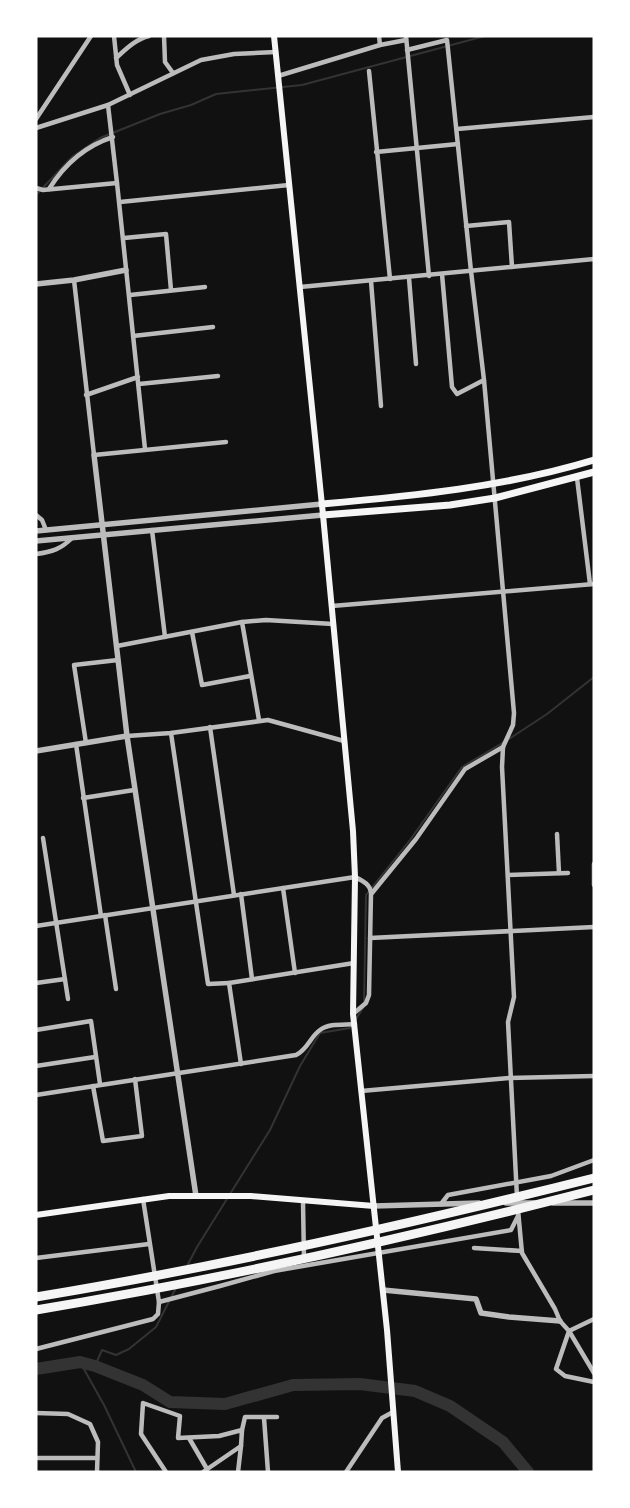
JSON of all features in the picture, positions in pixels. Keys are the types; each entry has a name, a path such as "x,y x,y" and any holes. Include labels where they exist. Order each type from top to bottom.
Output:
{"highway":[{"path":"36,1297 147,1277 360,1234 594,1178"},
{"path":"36,1310 149,1290 360,1246 594,1190"}],"main road":[{"path":"274,36 334,624 353,831 355,877 353,1014 383,1290 398,1472"},
{"path":"322,504 419,495 494,484 594,460"},
{"path":"323,515 450,505 495,498 594,472"},
{"path":"36,1215 170,1196 251,1196 303,1202 374,1206"}],"street":[{"path":"36,119 91,36"},
{"path":"114,36 117,65 130,95"},
{"path":"116,58 134,43 149,36"},
{"path":"164,36 166,62 173,73"},
{"path":"379,36 380,45"},
{"path":"278,76 406,38 429,276"},
{"path":"407,50 447,40 494,484 514,713 513,725 503,747 502,767 514,997 508,1022 509,1078 522,1252 560,1321 569,1331 594,1373"},
{"path":"36,128 108,105 193,62 209,58 276,52"},
{"path":"369,71 390,279"},
{"path":"108,105 124,238 145,449"},
{"path":"457,129 594,117"},
{"path":"50,189 60,172 74,158 102,140 113,137"},
{"path":"376,152 458,144"},
{"path":"36,188 50,189 117,182"},
{"path":"120,202 289,185"},
{"path":"466,226 509,222 512,267"},
{"path":"124,238 166,234 171,290"},
{"path":"300,287 594,259"},
{"path":"36,284 74,280 126,270"},
{"path":"442,274 452,386 456,394 484,380"},
{"path":"409,278 416,364"},
{"path":"74,280 86,395 134,790 196,1196"},
{"path":"371,281 381,406"},
{"path":"130,295 206,287"},
{"path":"133,336 213,327"},
{"path":"139,384 218,376"},
{"path":"86,395 138,377"},
{"path":"94,455 226,442"},
{"path":"332,606 592,584 576,478"},
{"path":"36,531 322,504"},
{"path":"36,515 42,520 46,530"},
{"path":"36,541 323,515"},
{"path":"152,530 164,637"},
{"path":"36,554 54,551 72,538"},
{"path":"117,646 242,622 266,620 334,624"},
{"path":"242,622 259,720"},
{"path":"192,632 202,685 250,676"},
{"path":"86,743 74,665 118,660"},
{"path":"36,751 127,736 171,733 259,720 275,721 344,741"},
{"path":"210,727 234,895"},
{"path":"171,733 208,984 229,983 354,963"},
{"path":"76,744 83,798 116,989"},
{"path":"372,893 416,839 465,769 503,747"},
{"path":"83,798 134,790"},
{"path":"556,834 559,873"},
{"path":"43,838 68,999"},
{"path":"594,864 594,885"},
{"path":"508,876 568,873"},
{"path":"36,926 355,877 366,882 371,888 372,893 369,995 366,1003 353,1014"},
{"path":"283,888 295,973"},
{"path":"241,894 252,979"},
{"path":"370,938 594,926"},
{"path":"36,983 65,979"},
{"path":"229,983 242,1064"},
{"path":"36,1030 91,1021 100,1084"},
{"path":"36,1095 296,1055 303,1052 320,1030 334,1025 355,1024"},
{"path":"36,1066 95,1057"},
{"path":"361,1091 509,1078 594,1076"},
{"path":"93,1086 102,1141 142,1136 135,1079"},
{"path":"441,1204 448,1195 551,1176 594,1160"},
{"path":"36,1350 153,1319 158,1314 159,1302 143,1199"},
{"path":"303,1202 304,1266"},
{"path":"374,1206 518,1202 594,1203"},
{"path":"159,1302 274,1271 511,1230 518,1215"},
{"path":"36,1258 149,1244"},
{"path":"474,1248 522,1252"},
{"path":"383,1290 476,1299 481,1313 560,1321"},
{"path":"594,1319 569,1331 556,1369 565,1376 594,1382"},
{"path":"166,1472 141,1434 143,1403 180,1416 178,1438 219,1436 242,1430"},
{"path":"346,1472 382,1418 393,1412"},
{"path":"36,1413 68,1414 90,1424 98,1442 97,1472"},
{"path":"238,1472 245,1417 277,1417"},
{"path":"264,1418 268,1472"},
{"path":"189,1438 205,1470 241,1446"},
{"path":"36,1458 97,1458"}],"waterway":[{"path":"36,195 72,157 100,138 216,94 302,85 485,36"},
{"path":"509,739 547,714 594,677"},
{"path":"364,1003 366,895 410,840 462,767 504,742"},
{"path":"356,1019 363,1008"},
{"path":"187,1266 270,1130 300,1066 320,1033 350,1028 352,1025"},
{"path":"95,1366 102,1350 116,1355 129,1349 156,1327 176,1288"},
{"path":"80,1362 104,1405 136,1472"},
{"path":"36,1369 80,1362 143,1385 170,1402 225,1404 293,1385 360,1384 415,1391 450,1406 503,1442 528,1472"}]}
